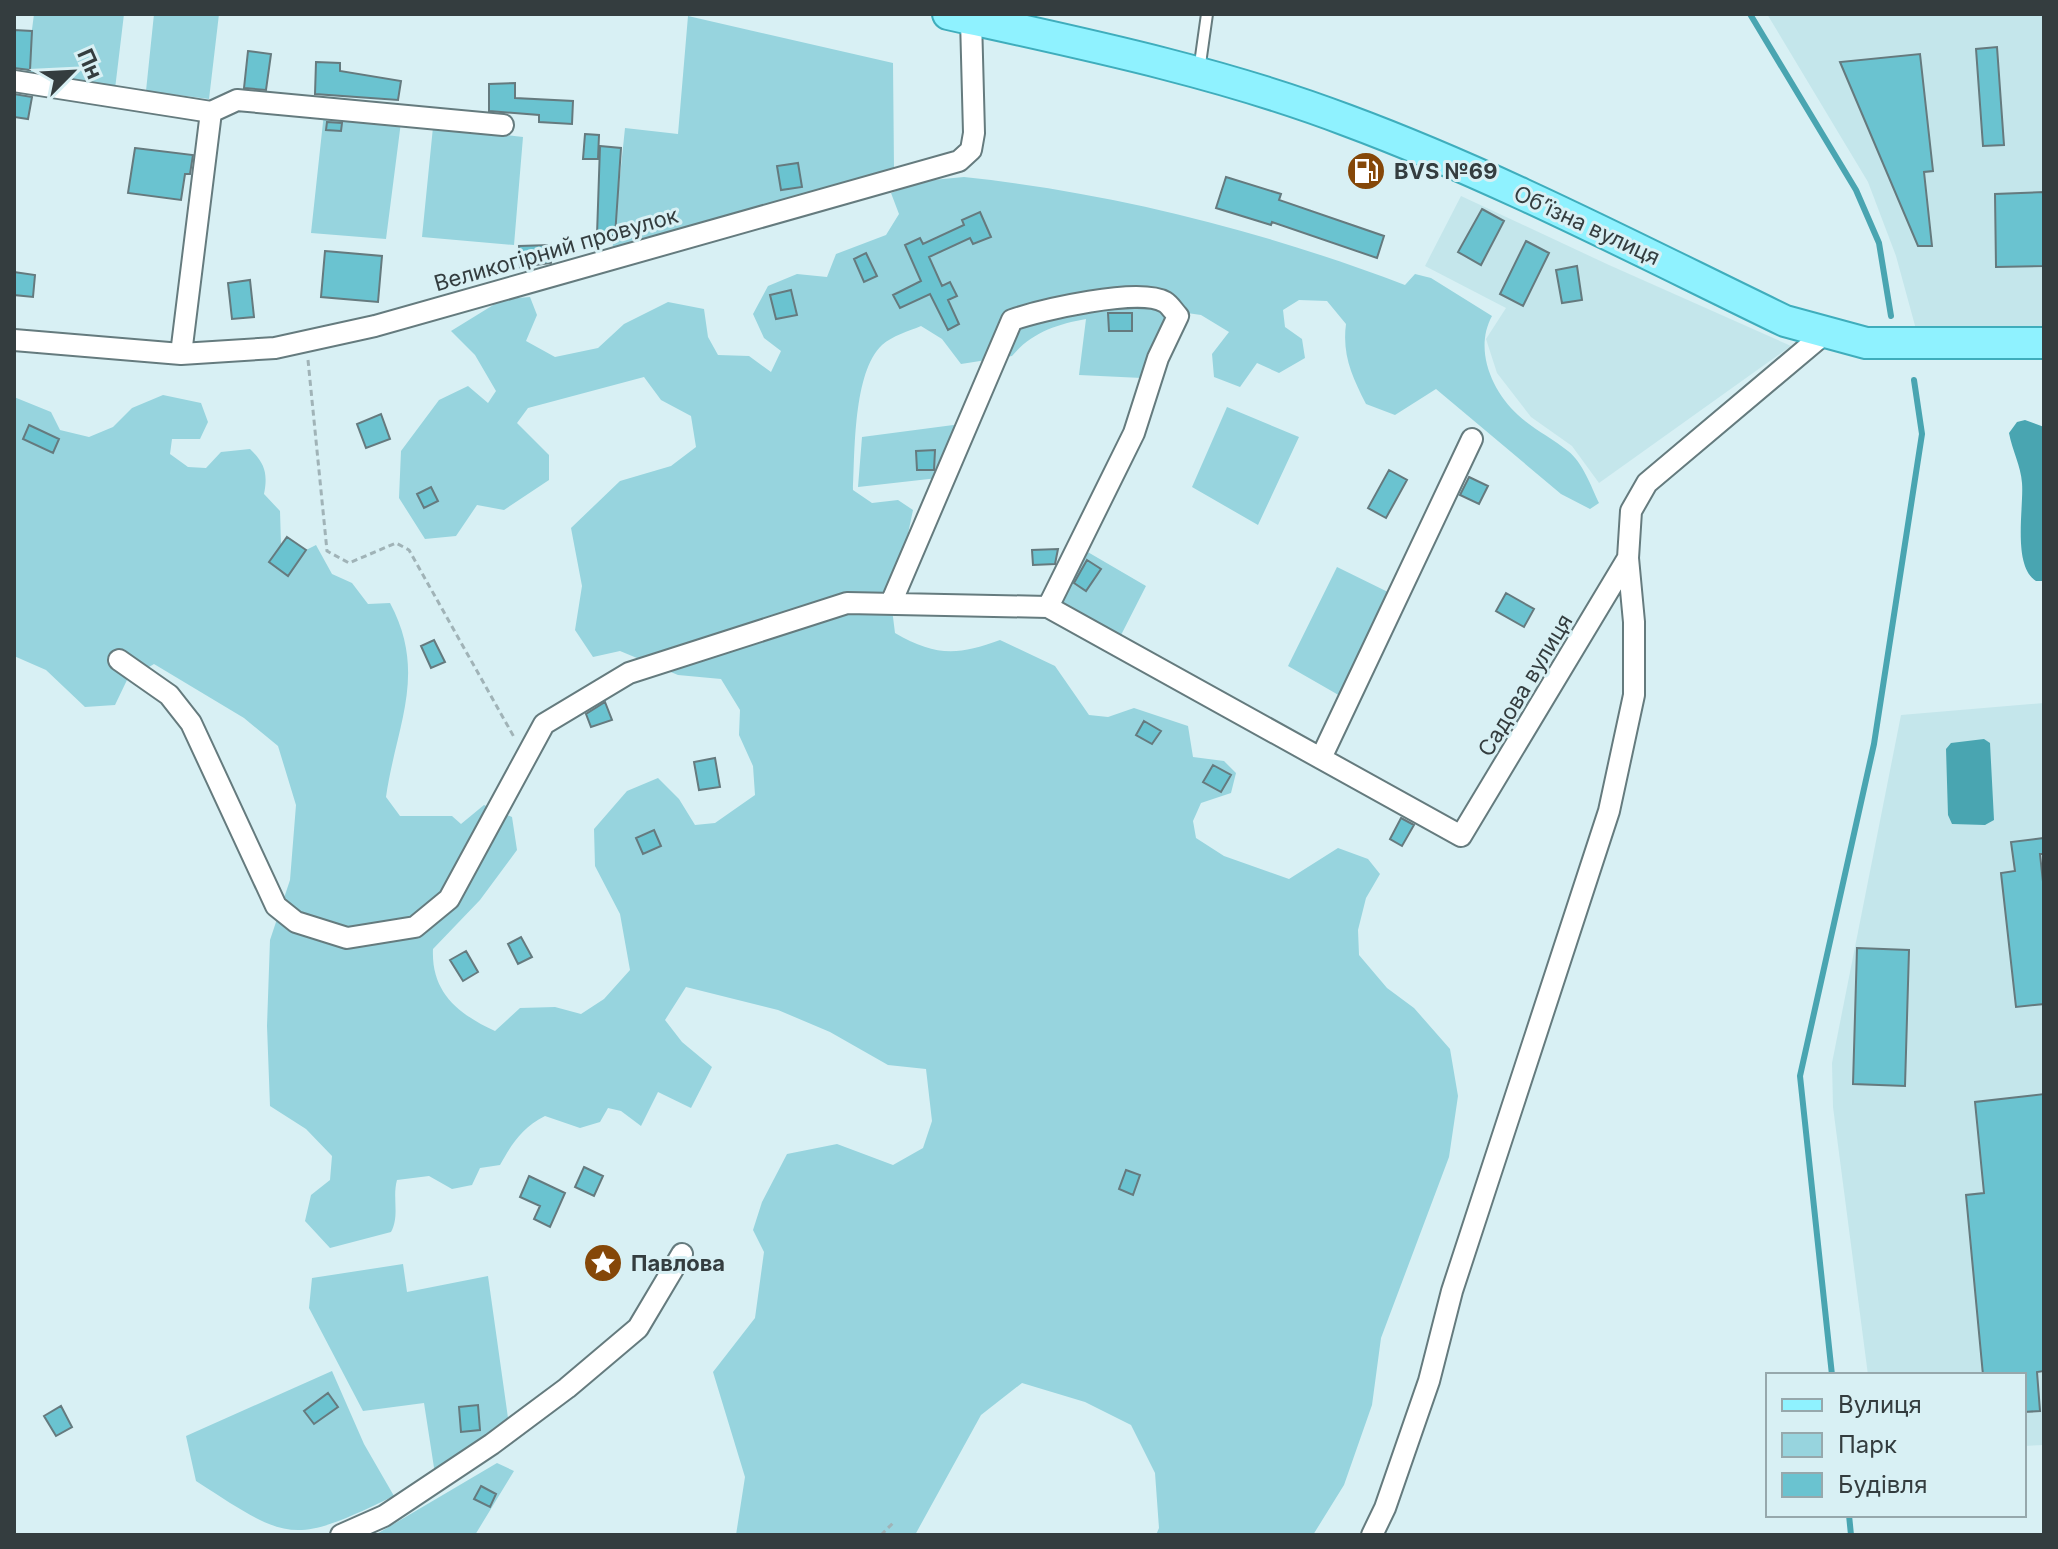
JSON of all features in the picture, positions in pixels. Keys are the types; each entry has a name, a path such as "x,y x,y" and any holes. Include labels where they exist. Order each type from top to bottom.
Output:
{"main road":[{"name":"Обʼїзна вулиця","path":"960,16 1199,75 1345,119 1548,206 1785,321 1824,334 1866,343 2044,343"}],"street":[{"name":"Великогірний провулок","path":"14,340 181,354 275,348 375,326 959,161 971,150 974,133 960,16"},
{"path":"14,81 211,112 237,100 503,125"},
{"path":"181,354 211,112"},
{"path":"891,603 1012,320 1038,310 1126,297 1165,301 1178,316 1176,326 1158,358 1134,433 1048,607"},
{"path":"1372,1535 1385,1508 1429,1381 1452,1291 1609,811 1634,695 1634,622 1628,558 1631,511 1647,483 1824,334"},
{"path":"119,660 169,695 191,723 276,906 296,922 347,938 415,927 449,899 544,724 629,673 847,603 1048,607 1321,758 1472,439"},
{"name":"Садова вулиця","path":"1321,758 1461,836 1628,558"},
{"path":"341,1535 384,1516 492,1444 567,1388 638,1328 682,1254"}],"lane":[{"path":"1199,75 1207,14"}],"path":[{"path":"306,341 327,551 349,563 396,543 409,550 525,758"},
{"path":"881,1535 893,1523"}],"shaded area":[{"path":"1767,14 2044,14 2044,342 1920,344 1896,256 1868,182"},
{"path":"1461,196 1791,346 1599,483 1572,446 1531,417 1497,373 1486,339 1506,308 1425,266"},
{"path":"2025,420 2044,427 2044,581 2036,581 2029,573 2022,550 2022,483 2009,433 2017,422"},
{"path":"2044,703 2044,1445 2026,1446 2026,1373 1868,1373 1833,1107 1832,1063 1901,715"},
{"path":"1984,739 1990,743 1994,820 1985,825 1952,824 1948,815 1946,749 1951,743"}],"green space":[{"path":"34,14 124,14 115,89 26,76"},
{"path":"154,14 219,14 209,99 146,91"},
{"path":"688,16 893,63 894,169 612,253 625,128 678,134"},
{"path":"324,113 401,122 386,239 311,233"},
{"path":"433,127 523,137 514,245 422,237"},
{"path":"964,177 1077,193 1188,217 1243,231 1405,285 1415,274 1431,278 1492,316 1487,329 1485,355 1500,394 1524,420 1573,456 1599,503 1590,509 1561,494 1436,389 1395,415 1366,404 1349,365 1345,346 1346,324 1327,301 1299,300 1283,310 1285,327 1302,339 1305,358 1279,373 1257,363 1240,387 1214,377 1212,354 1229,332 1201,315 1166,310 1169,315 1142,378 1079,375 1086,319 1045,331 1012,356 961,364 942,339 921,326 882,345 866,374 857,414 853,490 872,503 898,500 913,510 905,548 889,585 895,633 922,646 946,651 971,649 1000,640 1055,666 1089,715 1108,717 1134,708 1188,726 1193,757 1224,761 1236,773 1231,793 1201,803 1193,821 1196,838 1224,856 1289,879 1338,848 1368,859 1380,874 1366,898 1358,930 1359,955 1387,988 1414,1008 1450,1049 1458,1096 1449,1157 1381,1338 1372,1405 1344,1485 1313,1535 1156,1535 1159,1528 1155,1473 1131,1425 1085,1402 1022,1383 981,1415 915,1535 736,1535 745,1477 713,1372 755,1318 764,1252 753,1230 762,1202 787,1154 837,1144 893,1165 923,1148 932,1121 926,1069 888,1065 830,1032 778,1010 686,987 665,1020 682,1042 712,1067 691,1108 658,1092 641,1126 621,1111 608,1108 600,1122 580,1128 545,1116 519,1136 500,1165 480,1168 472,1185 452,1189 429,1176 397,1180 395,1219 391,1232 330,1248 305,1221 311,1195 330,1180 332,1156 306,1129 270,1106 267,1026 270,940 290,880 296,805 278,746 244,718 154,664 127,680 115,705 85,707 46,670 14,656 14,397 51,412 60,430 89,437 113,427 132,408 163,395 201,403 208,422 200,439 172,439 170,454 188,467 206,468 221,452 250,449 255,454 264,469 264,494 280,511 281,545 270,563 288,575 306,550 316,545 332,574 352,583 368,604 390,603 407,653 406,700 386,797 400,816 452,816 461,824 484,805 512,817 517,850 480,900 433,949 437,978 442,989 449,1000 469,1017 495,1031 520,1008 555,1007 581,1014 604,999 630,970 620,914 595,866 594,829 627,791 658,778 679,799 695,825 715,823 755,795 753,766 739,735 740,710 721,679 678,675 620,651 593,657 575,630 582,586 571,528 620,481 671,466 696,447 691,416 661,400 644,377 528,408 517,423 549,455 549,480 504,510 477,505 456,536 425,539 399,498 401,451 439,400 468,386 488,403 496,391 475,355 451,331 503,299 530,297 537,315 526,341 555,357 598,348 624,324 668,302 704,309 708,337 718,355 749,356 771,372 781,351 764,338 753,314 768,286 797,274 827,277 836,254 886,235 899,214 891,193 922,181"},
{"path":"1227,407 1299,437 1258,525 1192,487"},
{"path":"961,424 938,478 858,487 862,437"},
{"path":"1086,551 1146,586 1120,637 1059,601"},
{"path":"1337,567 1392,594 1342,697 1288,666"},
{"path":"403,1264 407,1292 488,1276 509,1425 435,1474 424,1403 363,1411 309,1308 312,1278"},
{"path":"332,1371 364,1444 394,1496 333,1523 292,1530 252,1516 196,1481 186,1436"},
{"path":"497,1463 514,1471 475,1535 375,1535"}],"building":[{"path":"14,30 32,31 30,70 14,68"},
{"path":"1997,47 2004,145 1983,146 1976,49"},
{"path":"248,51 271,54 266,90 244,88"},
{"path":"1920,54 1933,171 1924,172 1932,246 1918,246 1840,62"},
{"path":"316,62 340,63 340,71 401,81 398,100 315,94"},
{"path":"515,83 515,98 573,101 572,124 539,122 539,115 489,111 489,84"},
{"path":"14,94 32,97 28,119 14,117"},
{"path":"327,122 342,123 341,131 326,130"},
{"path":"585,134 599,135 598,159 583,159"},
{"path":"600,146 621,148 615,236 597,235"},
{"path":"135,148 193,155 190,174 185,174 181,200 128,193"},
{"path":"798,163 802,187 781,190 777,166"},
{"path":"1226,177 1281,194 1279,200 1384,236 1377,258 1272,222 1271,225 1216,208"},
{"path":"2044,192 2044,266 1996,267 1995,194"},
{"path":"1482,209 1504,221 1481,265 1458,252"},
{"path":"980,212 991,237 973,244 970,238 929,257 942,286 950,282 957,296 948,300 959,324 948,330 930,294 900,308 893,295 921,281 905,245 920,238 923,244 964,225 962,220"},
{"path":"1526,241 1549,253 1523,306 1500,294"},
{"path":"550,245 551,263 520,267 519,246"},
{"path":"325,251 382,256 378,302 321,297"},
{"path":"866,253 877,276 864,282 854,259"},
{"path":"1577,266 1582,300 1562,303 1556,270"},
{"path":"14,272 35,275 33,297 14,295"},
{"path":"250,280 254,317 232,319 228,283"},
{"path":"791,290 797,315 776,319 770,295"},
{"path":"1108,313 1132,313 1132,331 1109,331"},
{"path":"381,414 390,439 366,448 357,424"},
{"path":"29,425 59,439 53,453 23,439"},
{"path":"935,450 934,470 917,470 916,451"},
{"path":"1389,470 1407,480 1386,518 1368,508"},
{"path":"1469,477 1488,486 1479,504 1460,495"},
{"path":"431,487 438,501 424,508 417,494"},
{"path":"287,537 306,550 288,576 269,562"},
{"path":"1058,549 1055,564 1033,565 1032,550"},
{"path":"1087,560 1101,569 1086,591 1074,583"},
{"path":"1506,593 1534,609 1524,627 1496,611"},
{"path":"434,640 445,662 431,668 421,646"},
{"path":"605,702 612,720 591,727 586,714"},
{"path":"1144,721 1161,731 1152,744 1136,735"},
{"path":"715,758 720,787 699,790 694,762"},
{"path":"1213,765 1231,775 1221,792 1203,782"},
{"path":"1401,818 1414,825 1402,846 1390,839"},
{"path":"654,830 661,846 643,854 636,838"},
{"path":"2044,838 2044,854 2040,854 2044,891 2044,1004 2016,1007 2001,873 2015,871 2011,842"},
{"path":"521,937 532,957 518,964 508,944"},
{"path":"1857,948 1909,950 1905,1086 1853,1084"},
{"path":"466,951 478,972 463,981 450,960"},
{"path":"2044,1094 2044,1371 2037,1372 2040,1411 2026,1412 2026,1373 1983,1373 1966,1195 1984,1193 1975,1102"},
{"path":"584,1167 603,1176 594,1196 575,1187"},
{"path":"1126,1170 1140,1175 1133,1195 1119,1189"},
{"path":"529,1176 565,1193 550,1227 534,1219 540,1206 520,1197"},
{"path":"328,1393 338,1407 314,1424 304,1411"},
{"path":"478,1405 480,1430 461,1432 459,1407"},
{"path":"61,1406 72,1427 56,1436 44,1416"},
{"path":"481,1486 496,1494 490,1507 474,1499"}],"waterway":[{"path":"1750,14 1856,190 1879,243 1891,316"},
{"path":"1832,1373 1800,1076 1874,744 1922,434 1914,380"},
{"path":"1849,1517 1851,1535"}],"place":[{"name":"BVS №69","path":"1366,171"},
{"name":"Павлова","path":"603,1263"}]}
